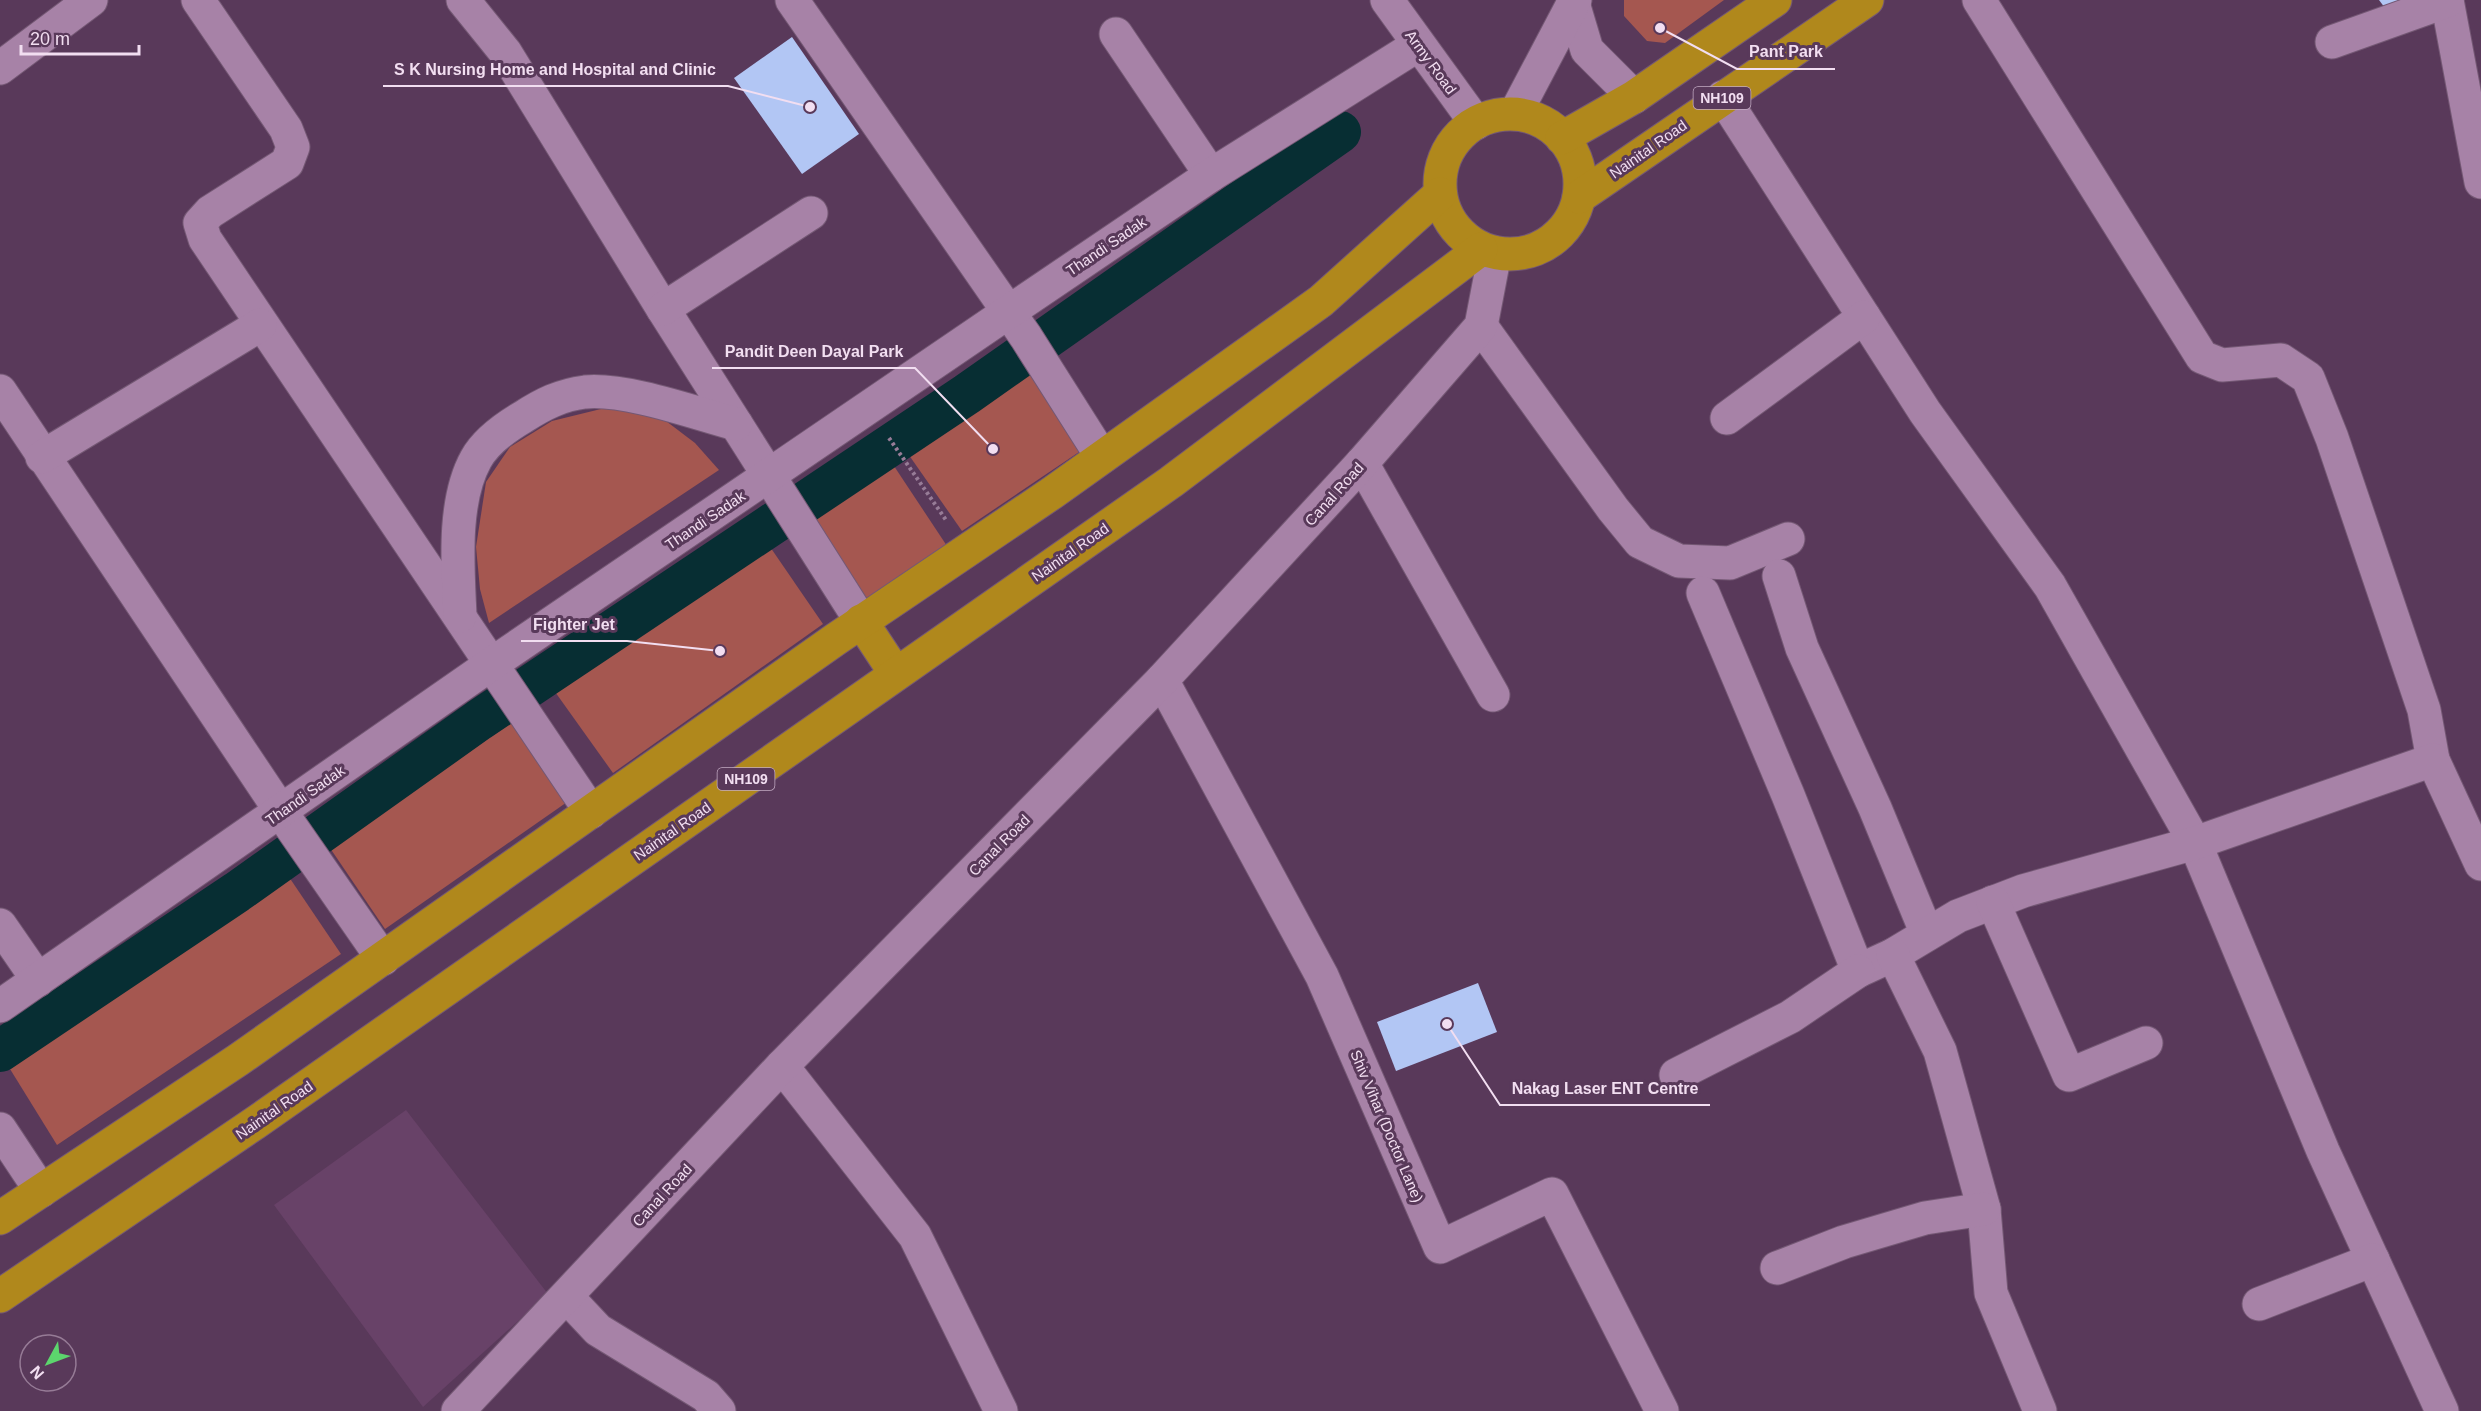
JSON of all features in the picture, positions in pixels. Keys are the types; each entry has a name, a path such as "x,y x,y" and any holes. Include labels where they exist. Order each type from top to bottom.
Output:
{"highway":[{"path":"1562,138 1634,97 1775,0"},
{"name":"Nainital Road","path":"1579,197 1867,0"},
{"path":"1516,112 1533,116 1562,138 1572,152 1578,168 1579,197 1576,209 1567,227 1552,241 1535,251 1515,255 1488,251 1458,232 1446,215 1440,195 1441,173 1447,154 1459,136 1476,123 1516,112"},
{"path":"0,1218 238,1060 861,621 1102,457 1321,301 1440,195"},
{"name":"Nainital Road","path":"0,1296 255,1123 1171,482 1488,251"},
{"path":"861,621 896,674"}],"street":[{"path":"0,68 91,0"},
{"path":"198,0 286,129 293,147 287,163 210,212 200,223 205,239 260,325 460,616 591,812"},
{"path":"463,0 506,52 663,309 861,621"},
{"path":"792,0 1024,336 1102,457"},
{"name":"Army Road","path":"1387,0 1476,123"},
{"path":"1979,0 2202,357 2222,365 2281,360 2308,378 2332,438 2424,710 2433,759 2481,864"},
{"path":"2332,42 2447,0 2481,182"},
{"path":"1574,2 1587,50 1634,97"},
{"path":"1516,112 1574,2"},
{"path":"1116,34 1211,175"},
{"name":"Thandi Sadak","path":"0,1006 286,820 496,673 776,487 1024,336 1211,175 1418,45"},
{"path":"1723,97 1925,412 2050,586 2195,843 2323,1151 2442,1411"},
{"path":"663,309 811,213"},
{"path":"1488,251 1481,326 1640,542 1679,561 1730,563 1788,539"},
{"path":"1727,418 1864,317"},
{"path":"42,457 260,325"},
{"name":"Canal Road","path":"458,1411 567,1298 782,1066 1162,680 1362,463 1481,326"},
{"path":"0,391 286,820 383,959"},
{"path":"460,616 459,533 466,484 476,458 503,429 550,400 587,392 640,398 736,424"},
{"path":"1362,463 1493,695"},
{"path":"1779,576 1802,648 1875,808 1927,934"},
{"path":"1703,593 1788,795 1858,971"},
{"name":"Shiv Vihar (Doctor Lane)","path":"1162,680 1322,976 1440,1247 1552,1194 1662,1411"},
{"path":"1676,1075 1790,1017 1858,971 1893,955 1958,915 2023,891 2195,843 2433,759"},
{"path":"1993,902 2069,1075 2146,1043"},
{"path":"0,925 38,980"},
{"path":"1893,955 1940,1051 1984,1209 1991,1293 2040,1411"},
{"path":"782,1066 915,1236 1001,1411"},
{"path":"0,1129 41,1191"},
{"path":"1777,1268 1844,1242 1915,1221 1984,1209"},
{"path":"2259,1304 2373,1260"},
{"path":"567,1298 598,1330 706,1396 719,1411"}],"path":[{"path":"890,440 967,550"}],"shaded area":[{"path":"1624,0 1724,0 1665,43 1647,41 1624,16"},
{"path":"1025,367 1082,450 962,531 904,448"},
{"path":"609,407 666,421 695,443 719,470 489,623 480,589 476,547 486,482 510,447 552,421"},
{"path":"892,463 947,546 863,603 809,517"},
{"path":"766,541 823,624 613,773 553,689"},
{"path":"514,721 570,800 385,929 330,848"},
{"path":"289,877 341,954 57,1145 10,1069"},
{"path":"406,1110 548,1294 423,1407 274,1205"}],"building":[{"path":"2379,0 2407,0 2385,8"},
{"path":"792,37 859,134 802,174 734,78"},
{"path":"1478,983 1497,1032 1396,1071 1377,1022"}],"waterway":[{"path":"0,1051 237,892 479,720 967,394 1340,132"}],"place":[{"name":"Pant Park","path":"1660,28"},
{"name":"S K Nursing Home and Hospital and Clinic","path":"810,107"},
{"name":"Pandit Deen Dayal Park","path":"993,449"},
{"name":"Fighter Jet","path":"720,651"},
{"name":"Nakag Laser ENT Centre","path":"1447,1024"}]}
